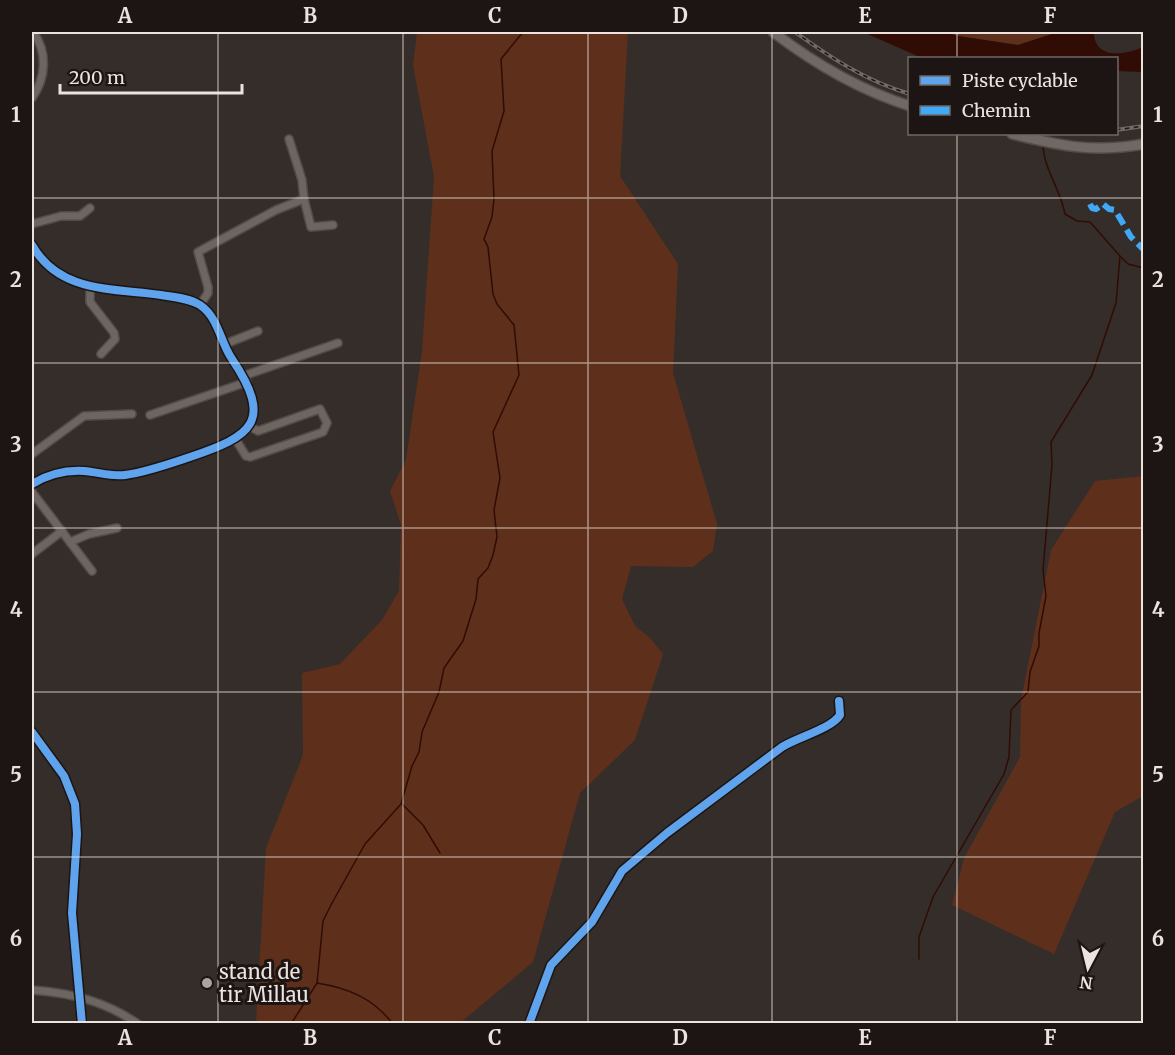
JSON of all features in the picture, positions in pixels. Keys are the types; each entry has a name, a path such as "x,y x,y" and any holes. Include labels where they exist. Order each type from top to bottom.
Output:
{"main road":[{"path":"773,32 800,52 848,81 908,106"},
{"path":"1016,135 1058,146 1099,150 1143,144"}],"street":[{"path":"32,98 41,81 44,59 34,32"},
{"path":"289,139 302,180 311,227 333,225"},
{"path":"200,305 208,293 208,287 198,252 276,210 304,199"},
{"path":"32,224 61,216 80,216 90,208"},
{"path":"32,245 40,259 55,274 90,286 174,297 200,305 214,321 245,379 254,406 249,426 236,440 144,472 122,476 70,472 57,474 32,484"},
{"path":"90,286 90,302 114,333 115,339 101,354"},
{"path":"225,344 258,331"},
{"path":"150,415 338,343"},
{"path":"236,440 246,456 250,457 323,432 327,423 320,410 258,431 249,426"},
{"path":"32,454 84,416 132,414"},
{"path":"32,492 92,571"},
{"path":"70,542 89,534 117,528"},
{"path":"32,554 62,531"},
{"path":"529,1023 551,965 592,922 622,871 667,832 782,747 800,735 832,724 840,715 839,701"},
{"path":"32,732 64,776 75,804 77,834 72,913 82,1023"},
{"path":"32,990 79,996 110,1006 138,1023"}],"shaded area":[{"path":"417,32 628,32 620,176 678,264 673,373 717,524 713,551 693,567 631,566 622,599 635,626 650,638 663,654 635,740 580,793 533,962 460,1023 256,1023 266,848 303,755 302,673 340,664 382,620 399,591 401,525 390,491 406,460 422,351 434,177 413,65"},
{"path":"863,32 945,32 1018,45 1058,32 1094,32 1095,41 1105,51 1120,53 1143,47 1143,72 1118,71 1118,57 920,57"},
{"path":"945,32 1058,32 1018,45"},
{"path":"1143,476 1143,796 1115,812 1054,954 952,905 964,858 1020,757 1021,700 1051,550 1095,481"}],"waterway":[{"path":"291,1024 317,983 323,921 365,844 401,804 412,766 419,752 422,732 439,692 444,668 463,641 476,599 478,579 488,568 493,555 497,537 494,510 500,478 493,432 519,375 514,325 497,304 493,294 488,247 484,239 492,217 494,199 492,151 504,111 501,59 523,32"},
{"path":"919,959 919,937 933,897 1004,774 1009,757 1011,710 1028,692 1030,672 1039,646 1039,633 1046,596 1043,570 1052,465 1051,442 1092,375 1116,303 1120,256 1090,222 1077,221 1065,214 1046,163 1043,146"},
{"path":"1121,257 1128,264 1144,268"},
{"path":"402,804 423,825 440,853"},
{"path":"317,983 349,991 359,996 377,1007 393,1024"}],"railway":[{"path":"795,32 850,68 908,93"},
{"path":"1118,130 1144,126"}],"marked path":[{"path":"1090,204 1096,209 1103,204 1115,210 1131,237 1144,250"}],"cycle path":[{"path":"32,245 43,261 72,280 106,289 181,298 200,305 215,323 228,352 245,380 252,398 254,412 250,424 229,442 166,465 120,475 84,471 64,472 32,484"},
{"path":"529,1024 551,965 592,922 622,871 667,833 782,747 836,720 840,715 839,701"},
{"path":"32,732 64,776 75,804 77,834 72,913 82,1024"}],"place":[{"name":"stand de tir Millau","path":"207,983"}]}
